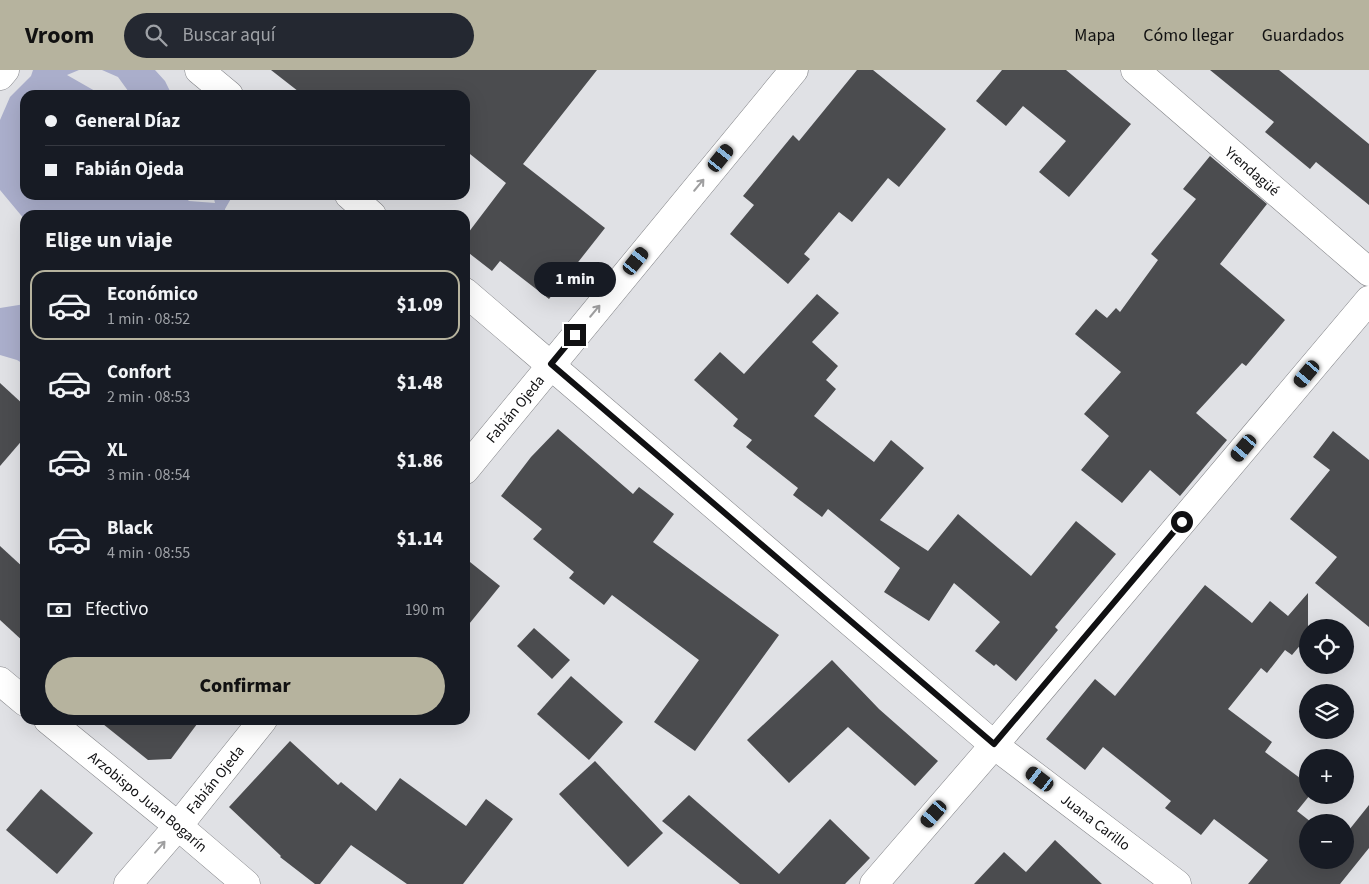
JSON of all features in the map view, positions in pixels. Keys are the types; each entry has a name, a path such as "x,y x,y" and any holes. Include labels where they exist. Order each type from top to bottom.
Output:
{"street":[{"path":"0,76 5,70"},
{"path":"199,70 223,90"},
{"name":"Fabián Ojeda","path":"470,464 794,70"},
{"name":"Yrendagüé","path":"1135,70 1369,272"},
{"path":"354,200 366,210"},
{"name":"Juana Carillo","path":"470,296 994,744 1177,884"},
{"path":"874,884 1369,300"},
{"path":"0,681 20,698"},
{"name":"Arzobispo Juan Bogarín","path":"54,725 246,884"},
{"name":"Fabián Ojeda","path":"128,884 178,826 259,725"}],"shaded area":[{"path":"33,70 79,70 67,75 93,90 20,90 20,200 188,200 215,203 214,200 230,200 225,210 20,210 20,214 0,190 0,120 10,97 31,76"},
{"path":"102,70 155,70 165,81 170,90 127,90 118,77"},
{"path":"20,305 20,362 0,355 0,308"}],"building":[{"path":"271,70 597,70 523,164 605,228 549,299 500,261 492,271 470,254 470,230 506,183 470,154 470,90 297,90"},
{"path":"857,70 873,70 946,129 899,187 888,178 852,222 839,212 804,254 810,259 788,284 730,234 754,205 743,196 793,135 799,141"},
{"path":"1002,70 1066,70 1131,124 1069,197 1039,172 1066,141 1023,106 1006,126 976,101"},
{"path":"1210,70 1279,70 1369,144 1369,205 1316,162 1310,169 1265,132 1274,122"},
{"path":"1210,156 1267,204 1220,264 1285,320 1246,366 1242,363 1196,413 1227,440 1180,496 1150,470 1122,503 1081,470 1109,436 1084,414 1121,372 1075,334 1096,309 1107,318 1116,308 1120,312 1158,260 1151,254 1196,199 1183,189"},
{"path":"817,294 839,313 812,342 838,366 826,380 836,389 814,416 874,462 891,440 924,468 880,520 928,551 958,514 1031,576 1076,521 1116,554 1055,627 1058,630 1016,681 996,664 994,666 975,651 1000,622 954,583 929,621 884,592 900,568 828,509 822,517 793,495 798,488 746,447 752,440 733,426 738,419 694,380 720,352 744,374"},
{"path":"0,383 20,401 20,443 0,466"},
{"path":"558,429 633,494 639,487 674,514 653,542 779,635 695,751 654,722 699,660 612,595 604,605 569,578 574,572 533,539 542,529 501,496 531,457"},
{"path":"1333,431 1369,460 1369,627 1315,583 1337,557 1290,519 1330,470 1313,457"},
{"path":"0,546 20,564 20,638 0,620"},
{"path":"470,562 500,586 470,623"},
{"path":"1205,585 1252,623 1270,601 1288,616 1308,593 1308,619 1299,619 1299,647 1292,655 1285,650 1267,673 1261,668 1228,709 1272,742 1265,752 1299,777 1299,804 1303,804 1297,811 1301,814 1299,814 1299,869 1352,869 1340,884 1248,884 1268,860 1214,819 1201,835 1165,808 1171,801 1103,747 1085,770 1046,739 1095,679 1115,696"},
{"path":"534,628 570,660 552,679 517,646"},
{"path":"832,660 879,709 938,761 915,786 848,727 789,783 747,740"},
{"path":"571,676 623,722 589,760 537,714"},
{"path":"104,725 196,725 171,759 148,760"},
{"path":"290,741 338,785 341,782 376,811 400,778 466,826 486,799 513,819 463,884 407,884 351,845 320,884 315,884 280,857 229,807"},
{"path":"595,761 663,833 628,867 559,794"},
{"path":"41,789 93,833 57,874 6,830"},
{"path":"689,795 779,874 830,819 870,858 845,884 740,884 662,821"},
{"path":"1369,805 1369,848 1354,867 1354,824"},
{"path":"1055,840 1102,884 974,884 1004,852 1026,872"}],"route":[{"path":"575,335 551,364 994,744 1182,522"}]}
